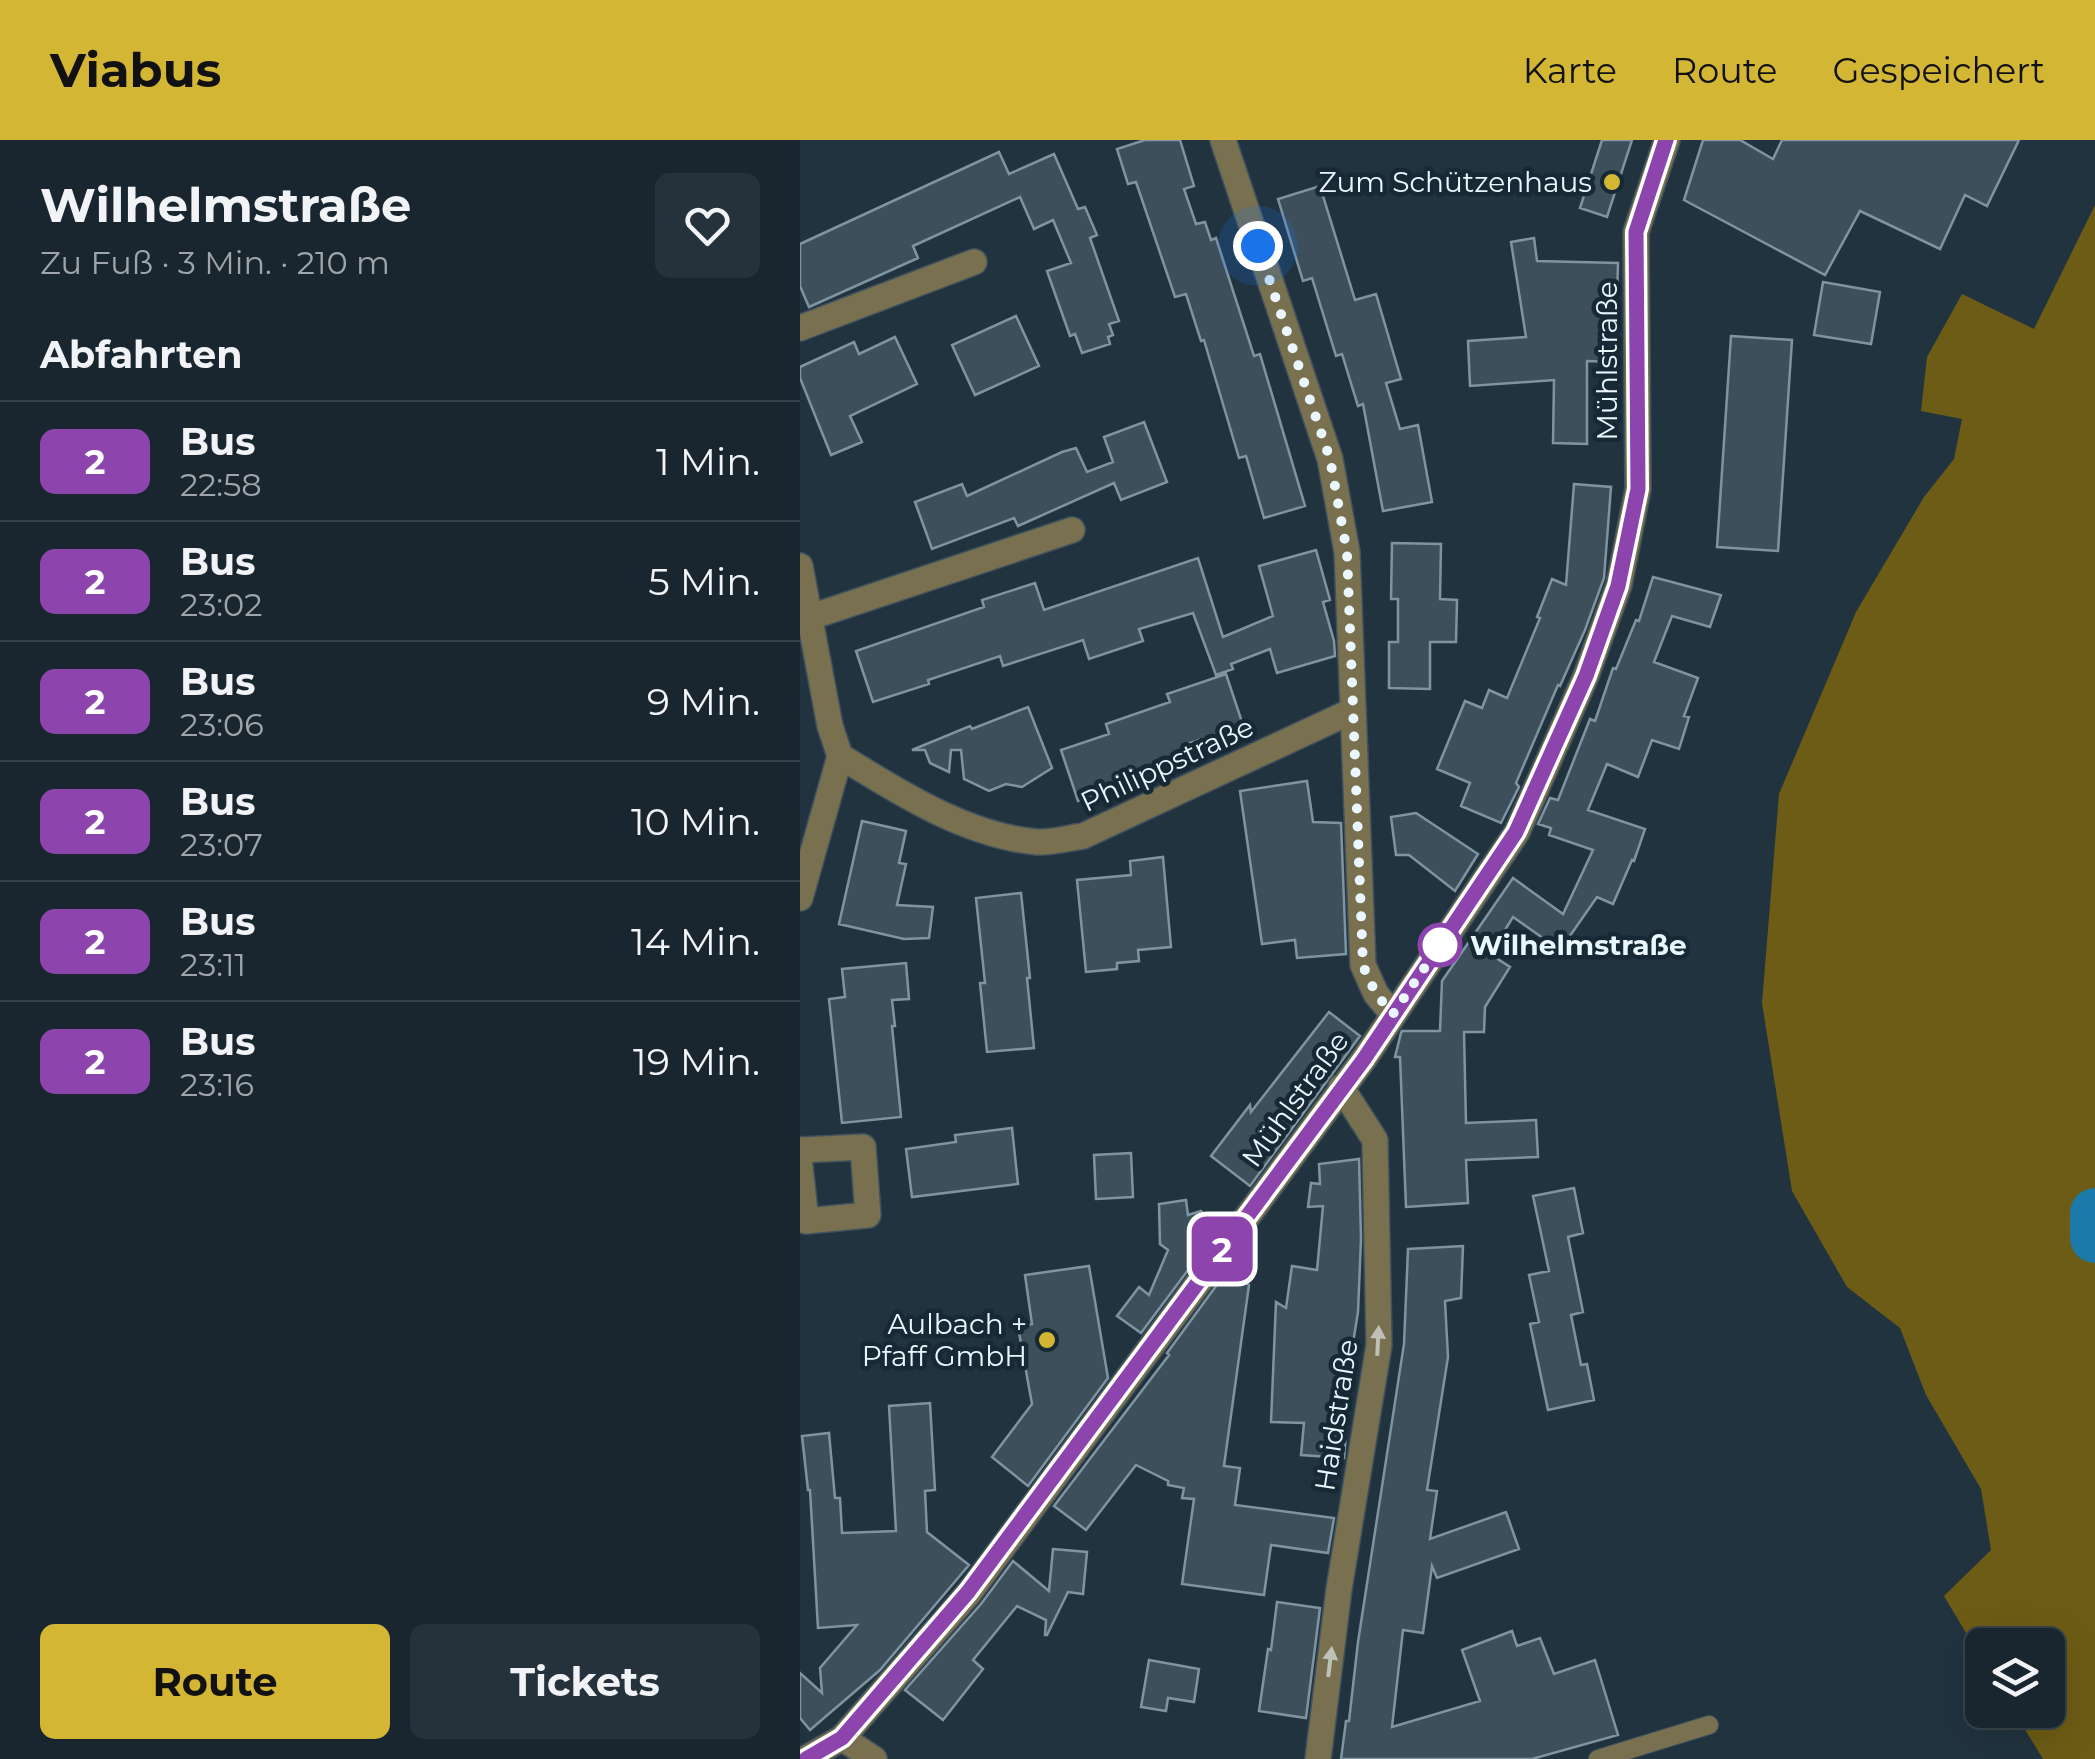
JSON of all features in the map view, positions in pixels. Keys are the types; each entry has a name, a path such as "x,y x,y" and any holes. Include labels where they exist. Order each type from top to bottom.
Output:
{"street":[{"path":"1223,140 1330,459 1347,552 1363,966 1376,994 1393,1014"},
{"name":"Mühlstraße","path":"806,1759 842,1738 968,1592 1364,1059 1516,832 1586,676 1618,586 1638,489 1636,232 1666,140"},
{"path":"800,328 974,262"},
{"path":"808,618 1072,530"},
{"path":"800,566 830,726 840,756 800,898"},
{"name":"Philippstraße","path":"840,756 906,797 980,830 1039,842 1083,836 1352,711"},
{"name":"Haidstraße","path":"1318,1759 1339,1589 1379,1345 1376,1140 1342,1087"},
{"path":"800,1150 863,1147 868,1215 806,1221 800,1166"},
{"path":"842,1738 874,1759"}],"lane":[{"path":"1598,1759 1710,1725"}],"shaded area":[{"path":"2095,205 2095,1759 2043,1759 2024,1728 2065,1728 2065,1628 1965,1628 1965,1631 1944,1596 1991,1550 1981,1489 1926,1395 1900,1328 1847,1287 1792,1191 1762,1003 1779,794 1856,612 1924,497 1954,459 1962,419 1921,411 1927,357 1962,294 2034,329"}],"building":[{"path":"1145,140 1180,140 1194,186 1184,189 1196,224 1205,222 1211,240 1216,238 1254,356 1260,354 1305,506 1264,518 1246,456 1239,458 1186,294 1175,297 1136,182 1128,184 1117,149"},
{"path":"1602,140 1632,140 1607,217 1580,208"},
{"path":"1703,140 1740,140 1773,159 1782,140 2019,140 1987,206 1965,195 1940,249 1860,211 1825,275 1684,200"},
{"path":"999,152 1009,174 1054,154 1078,209 1085,207 1097,235 1090,238 1119,321 1109,324 1113,335 1108,337 1110,344 1082,353 1075,334 1070,336 1047,271 1071,263 1053,220 1034,229 1020,197 913,246 918,258 809,307 800,286 800,244"},
{"path":"1320,186 1355,300 1376,294 1401,379 1386,383 1400,429 1418,425 1432,502 1383,511 1363,404 1358,406 1342,354 1336,356 1312,278 1303,281 1278,199"},
{"path":"1534,238 1537,261 1618,263 1615,362 1587,361 1587,444 1553,443 1554,380 1470,386 1468,341 1526,337 1511,242"},
{"path":"1823,282 1880,292 1871,344 1814,335"},
{"path":"1016,316 1039,366 975,395 952,345"},
{"path":"1731,336 1792,340 1778,551 1717,547"},
{"path":"895,337 917,384 850,416 862,442 831,455 800,378 800,367 854,342 859,354"},
{"path":"1144,422 1167,482 1121,500 1114,483 1018,526 1014,518 932,549 915,502 962,484 967,496 1076,448 1087,472 1113,462 1104,437"},
{"path":"1574,484 1611,487 1604,578 1501,823 1461,806 1470,783 1437,769 1465,701 1482,708 1489,690 1507,698 1552,579 1566,585"},
{"path":"1392,543 1441,544 1440,599 1457,600 1456,642 1430,642 1430,689 1389,688 1389,642 1398,642 1398,599 1391,599"},
{"path":"1316,550 1330,600 1323,602 1335,656 1277,673 1270,649 1231,664 1233,669 1216,675 1193,613 1139,629 1143,641 1089,659 1083,640 1003,666 1000,656 873,702 856,651 984,607 982,600 1035,583 1044,610 1198,558 1223,637 1273,616 1259,566"},
{"path":"1653,577 1721,595 1710,627 1672,616 1654,662 1698,678 1684,716 1689,717 1679,749 1652,740 1638,777 1607,764 1588,810 1645,829 1634,861 1613,904 1597,897 1558,953 1513,917 1490,954 1510,967 1485,1007 1484,1032 1464,1032 1466,1123 1536,1120 1538,1157 1466,1160 1468,1203 1406,1207 1400,1057 1395,1057 1401,1033 1440,1031 1442,981 1513,878 1563,914 1593,850 1549,835 1551,828 1538,824 1550,798 1558,800 1590,719 1595,721 1613,668 1616,669 1636,620 1639,621"},
{"path":"1226,674 1243,725 1184,745 1188,754 1123,775 1126,785 1078,801 1061,750 1109,734 1106,724 1170,702 1167,694"},
{"path":"1028,707 1052,768 1022,787 1006,784 989,791 964,779 961,750 951,750 949,772 930,763 925,750 912,750 970,726 972,729"},
{"path":"1307,781 1313,822 1341,823 1346,954 1297,958 1295,940 1262,944 1240,791"},
{"path":"1416,813 1478,854 1455,891 1409,855 1396,855 1391,817"},
{"path":"862,821 906,831 899,863 906,864 897,905 933,907 929,938 904,939 839,924"},
{"path":"1163,857 1171,947 1138,950 1139,961 1117,963 1117,969 1086,972 1077,880 1131,875 1130,861"},
{"path":"1021,893 1034,1048 987,1052 976,898"},
{"path":"906,963 909,999 892,1000 901,1117 842,1123 829,999 845,997 842,969"},
{"path":"1329,1012 1360,1036 1250,1186 1211,1156 1250,1105 1251,1112"},
{"path":"1012,1128 1018,1184 912,1197 906,1149 956,1142 955,1135"},
{"path":"1131,1153 1133,1197 1096,1199 1094,1155"},
{"path":"1359,1159 1361,1239 1353,1343 1355,1374 1351,1374 1344,1458 1301,1455 1304,1423 1271,1422 1276,1302 1286,1308 1292,1266 1317,1270 1323,1206 1308,1207 1311,1183 1320,1184 1319,1164"},
{"path":"1574,1188 1583,1233 1568,1237 1583,1312 1571,1315 1581,1365 1587,1364 1594,1400 1548,1410 1530,1324 1539,1322 1529,1275 1549,1271 1533,1196"},
{"path":"1186,1200 1188,1215 1201,1211 1218,1230 1141,1333 1117,1316 1139,1287 1149,1295 1168,1250 1160,1244 1159,1204"},
{"path":"1463,1246 1461,1298 1445,1301 1448,1357 1427,1490 1437,1491 1430,1539 1506,1512 1519,1549 1437,1578 1432,1566 1423,1633 1403,1630 1392,1727 1480,1701 1462,1650 1512,1631 1517,1646 1540,1638 1554,1674 1595,1660 1618,1735 1532,1759 1341,1759 1404,1344 1408,1249"},
{"path":"1089,1266 1108,1378 1028,1486 992,1457 1032,1404 1018,1327 1032,1324 1025,1275"},
{"path":"1227,1271 1249,1285 1224,1466 1240,1468 1235,1505 1334,1518 1328,1553 1271,1545 1264,1595 1182,1584 1194,1499 1182,1498 1184,1488 1168,1485 1168,1481 1136,1465 1086,1530 1054,1506 1169,1355"},
{"path":"930,1403 935,1490 925,1491 927,1532 969,1565 880,1670 810,1730 800,1718 800,1673 822,1693 820,1668 857,1625 818,1628 810,1490 802,1436 829,1433 842,1533 896,1531 889,1406"},
{"path":"1053,1549 1087,1552 1083,1594 1068,1592 1047,1635 1046,1620 1017,1606 973,1660 983,1669 943,1720 905,1690 981,1604 1013,1561 1049,1591"},
{"path":"1277,1602 1320,1608 1306,1718 1259,1711"},
{"path":"1149,1660 1199,1669 1194,1702 1168,1698 1166,1711 1141,1707"}],"waterway":[{"path":"2095,1213 2095,1238"}],"bus line":[{"name":"2","path":"806,1759 842,1738 968,1592 1364,1059 1516,832 1586,676 1618,586 1638,489 1636,232 1666,140"}],"place":[{"name":"Zum Schützenhaus","path":"1612,182"},
{"name":"Wilhelmstraße","path":"1440,945"},
{"name":"Aulbach + Pfaff GmbH","path":"1047,1340"}],"route":[{"path":"1258,246 1330,459 1347,552 1363,966 1376,994 1393,1014 1440,945"}]}
